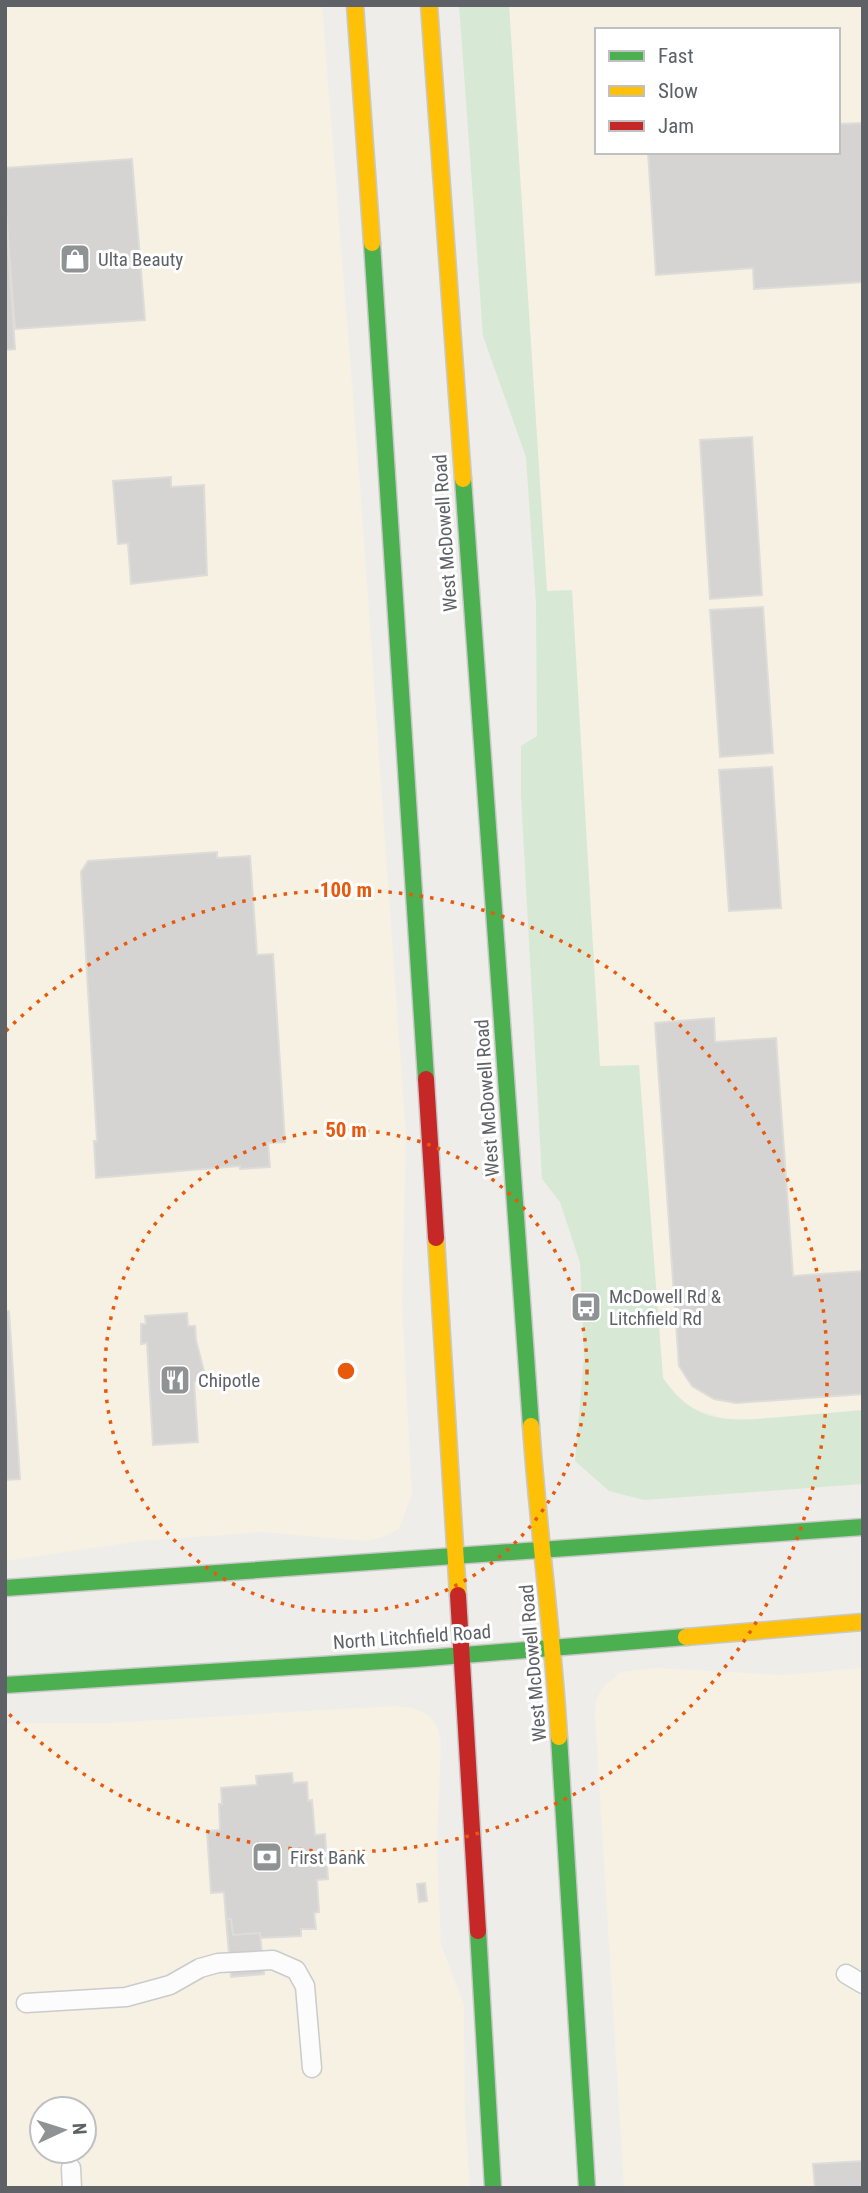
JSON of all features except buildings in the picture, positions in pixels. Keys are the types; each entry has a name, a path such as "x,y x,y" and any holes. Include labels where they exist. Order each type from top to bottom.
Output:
{"main road":[{"path":"355,5 384,409 493,2188"},
{"name":"West McDowell Road","path":"429,5 536,1496 554,1647 587,2188"},
{"path":"5,1588 863,1527"},
{"name":"North Litchfield Road","path":"5,1685 461,1655 863,1622"}],"lane":[{"path":"26,2003 125,1997 170,1985 200,1968 218,1963 273,1959 296,1970 304,1986 312,2068"},
{"path":"863,1966 846,1974 863,1984"},
{"path":"71,2168 72,2188"}],"shaded area":[{"path":"5,5 322,5 360,485 406,1136 402,1303 412,1494 399,1529 383,1537 363,1541 262,1532 139,1541 5,1561"},
{"path":"509,5 863,5 863,1410 731,1421 690,1407 674,1394 663,1378 639,1065 600,1067 572,590 547,591"},
{"path":"656,1668 783,1675 863,1668 863,2188 624,2188 596,1699 606,1684 621,1672"},
{"path":"393,1706 413,1708 430,1716 438,1728 441,1741 437,1848 441,1945 464,2004 465,2116 470,2188 5,2188 5,1723 109,1723"}],"green space":[{"path":"459,5 509,5 547,591 572,590 600,1066 639,1065 663,1378 688,1405 715,1417 746,1419 863,1410 863,1484 644,1500 609,1491 575,1461 584,1356 580,1263 560,1202 542,1179 521,796 521,746 537,736 536,604 526,457 483,336"}],"traffic: fast":[{"path":"372,243 426,1079"},
{"path":"463,479 531,1426"},
{"path":"5,1588 863,1527"},
{"path":"5,1685 415,1659 686,1637"},
{"path":"559,1737 587,2188"},
{"path":"478,1931 493,2188"}],"traffic: slow":[{"path":"355,5 372,243"},
{"path":"429,5 463,479"},
{"path":"436,1238 458,1595"},
{"path":"531,1426 559,1737"},
{"path":"686,1637 863,1622"}],"traffic: jam":[{"path":"426,1079 436,1238"},
{"path":"458,1595 478,1931"}],"place":[{"name":"Ulta Beauty","path":"75,259"},
{"name":"McDowell Rd & Litchfield Rd","path":"586,1307"},
{"name":"Chipotle","path":"175,1380"},
{"name":"First Bank","path":"267,1857"}]}
